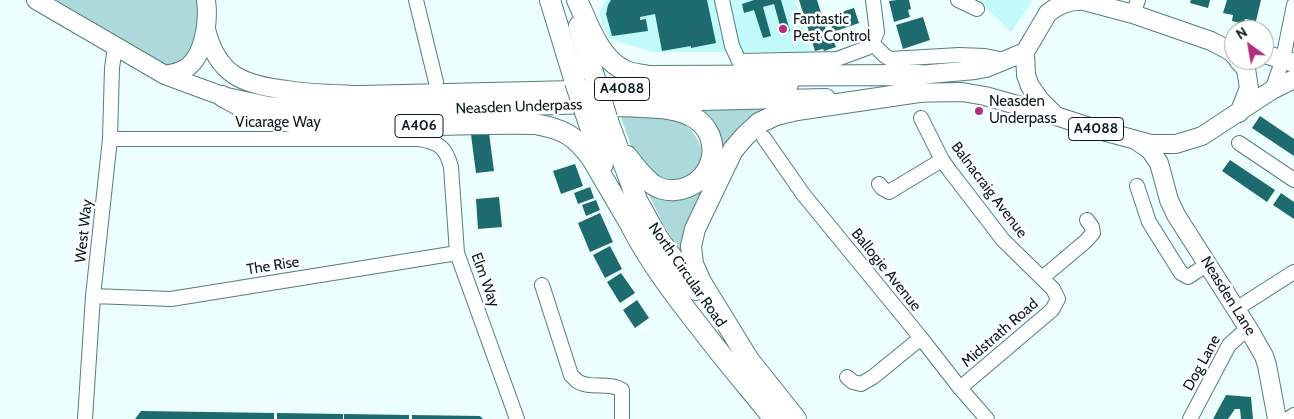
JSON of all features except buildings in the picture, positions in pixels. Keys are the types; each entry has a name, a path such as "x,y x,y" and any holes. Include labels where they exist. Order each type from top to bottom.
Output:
{"highway":[{"path":"538,0 567,59"},
{"name":"North Circular Road","path":"550,0 574,82 599,118 637,200 658,238 752,364 796,419"},
{"name":"North Circular Road","path":"572,0 594,79 599,118 597,149 608,178 632,229 670,289 774,419"},
{"path":"577,0 593,34 608,57 615,65 634,74 919,84"},
{"name":"A406","path":"752,364 701,282 694,264 691,246 696,229 733,150 759,123 776,115 919,84"},
{"name":"A406","path":"222,96 238,106 255,113 274,119 300,123 370,127 535,124 551,127 565,132 586,151 632,229"},
{"name":"A406","path":"665,109 692,116 708,132 711,142 712,153 706,174 692,186 682,190 671,191 650,183 641,174 599,118 665,109"}],"main road":[{"name":"Neasden Underpass","path":"36,0 165,75 222,96 268,106 310,110 599,118 692,101 845,97 919,84 986,68 1025,52"},
{"path":"51,0 64,16"},
{"path":"165,75 182,71 193,62 201,48 206,28 207,0"},
{"path":"1025,52 1049,6 1059,6 1078,0 1098,4 1136,7 1224,48"},
{"name":"Neasden Underpass","path":"206,28 210,43 220,61 238,78 251,84 269,88 317,93 360,95 844,82 919,84 985,96 1056,116"},
{"path":"1211,41 1224,44"},
{"name":"A4088","path":"1025,52 1026,74 1030,86 1040,100 1056,116 1151,144 1176,144 1202,136 1272,90 1294,79"},
{"path":"1274,57 1288,61"},
{"path":"1238,113 1249,88 1246,70"},
{"path":"1164,179 1169,163 1178,150 1202,136"},
{"name":"Neasden Lane","path":"1137,140 1150,150 1159,163 1169,200 1176,215 1264,356 1277,419"}],"street":[{"path":"416,0 436,82"},
{"path":"722,0 732,46 739,61 837,59 867,48 872,43 877,32 873,0"},
{"path":"958,0 977,9"},
{"path":"1272,90 1288,61 1294,5"},
{"path":"872,43 885,56 890,58 959,55 986,56 1005,60"},
{"name":"West Way","path":"85,419 93,296 110,139 112,68 115,46"},
{"name":"Balnacraig Avenue","path":"921,118 942,160 1003,240 1054,289 1058,299"},
{"name":"Ballogie Avenue","path":"764,138 803,194 987,419"},
{"name":"Vicarage Way","path":"110,139 419,139 432,141 444,148"},
{"path":"1239,143 1294,180"},
{"name":"Elm Way","path":"444,148 449,156 451,166 457,253 517,419"},
{"path":"878,184 889,192 942,160"},
{"path":"1137,186 1149,222 1181,273 1188,277 1208,264"},
{"path":"1042,278 1093,233 1092,227 1087,220"},
{"name":"The Rise","path":"93,296 171,299 457,253"},
{"path":"1236,309 1294,272"},
{"path":"542,285 571,375 577,382 617,387 622,390 622,419"},
{"name":"Midstrath Road","path":"960,388 1052,310 1058,299"},
{"name":"Dog Lane","path":"1190,419 1228,345 1248,328"},
{"path":"848,377 853,382 861,384 873,377 921,338"},
{"path":"1288,419 1294,415"}],"shaded area":[{"path":"56,0 199,0 198,23 192,50 179,65 165,66 104,31"},
{"path":"606,0 795,0 812,52 652,52 608,38 599,13"},
{"path":"978,0 1033,0 1011,32"},
{"path":"768,108 761,114 686,260 663,224 647,191 713,174 692,110"},
{"path":"620,115 663,116 683,123 691,130 702,150 695,175 666,185 634,154"}],"place":[{"name":"Fantastic Pest Control","path":"783,29"},
{"name":"Neasden Underpass","path":"979,111"}]}
